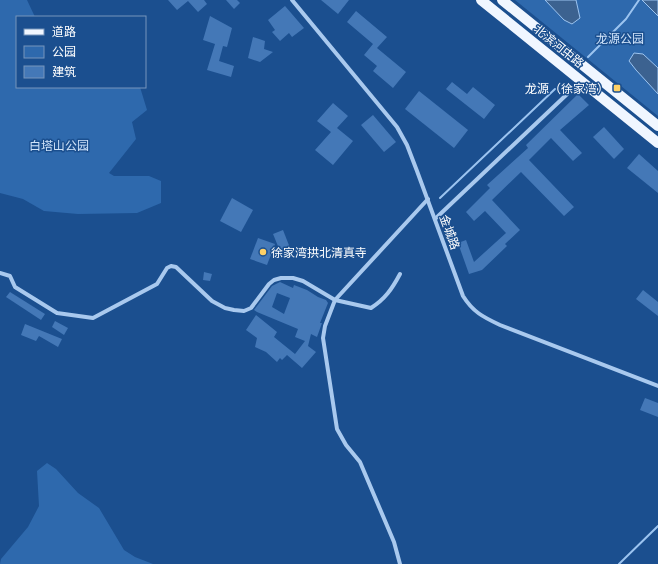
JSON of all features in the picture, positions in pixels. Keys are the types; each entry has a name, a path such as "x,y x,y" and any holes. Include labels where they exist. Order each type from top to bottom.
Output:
{"main road":[{"name":"北滨河中路","path":"481,0 658,143"},
{"name":"北滨河中路","path":"502,0 658,126"}],"street":[{"name":"金城路","path":"292,0 397,127 407,145 463,296 472,310 500,325 658,386"},
{"path":"434,219 571,92 581,80"},
{"path":"400,564 394,542 360,462 346,445 338,429 323,338 325,326 336,300 428,200"},
{"path":"0,272 10,276 15,287 57,313 93,318 157,284 166,268 171,266 176,267 212,301 225,308 244,310 251,308 269,284 274,280 281,278 293,278 303,281 336,300 371,308 382,301 400,274"}],"green space":[{"name":"白塔山公园","path":"0,0 27,0 35,16 16,16 16,88 140,88 147,110 132,122 136,139 109,173 114,176 149,176 161,181 161,203 137,213 78,214 44,211 23,199 0,193"},
{"name":"龙源公园","path":"515,0 642,0 658,16 658,116"},
{"path":"47,463 56,469 78,493 99,508 124,550 135,557 153,564 0,564 1,559 28,527 39,506 37,471"}],"shaded area":[{"path":"545,0 576,0 580,18 572,24 564,20"},
{"path":"642,0 658,0 658,16"},
{"path":"634,53 643,54 658,68 658,94 629,61"}],"building":[{"path":"168,0 204,0 207,4 198,12 188,1 177,10"},
{"path":"226,0 237,0 240,3 234,9"},
{"path":"321,0 349,0 338,14"},
{"path":"285,6 304,28 292,37 289,33 280,41 272,32 275,30 268,20"},
{"path":"356,11 387,37 377,48 406,72 393,88 373,71 377,66 364,55 373,44 347,22"},
{"path":"210,16 232,28 227,47 223,46 219,61 234,66 231,77 207,70 215,44 203,40"},
{"path":"253,37 265,41 264,49 273,52 260,62 248,58"},
{"path":"452,82 467,94 473,87 495,105 484,119 446,89"},
{"path":"419,91 468,130 454,148 405,109"},
{"path":"578,94 589,105 560,130 582,153 573,161 551,138 529,160 574,207 564,216 521,172 492,200 520,230 505,244 507,246 482,270 469,274 458,243 466,240 474,262 506,233 485,211 474,221 466,212 490,188 487,185 528,148 526,145"},
{"path":"333,103 348,116 337,128 353,141 333,165 315,150 331,132 317,121"},
{"path":"373,115 396,142 384,152 361,125"},
{"path":"604,127 624,149 614,159 593,137"},
{"path":"639,154 658,171 658,193 627,168"},
{"path":"232,198 253,210 241,232 220,221"},
{"path":"283,230 292,253 282,256 273,234"},
{"name":"徐家湾拱北清真寺","path":"258,238 275,244 267,265 250,259"},
{"path":"204,272 212,274 210,281 203,280"},
{"path":"280,282 293,288 294,285 326,300 328,303 320,323 322,323 317,337 311,334 308,346 316,352 302,368 287,355 282,360 280,358 277,362 266,352 255,347 257,338 246,330 256,315 277,332 274,337 295,354 305,341 295,337 298,329 254,310 272,286","holes":["277,293 290,298 284,314 272,307"]},
{"path":"643,290 658,302 658,316 636,299"},
{"path":"10,292 45,314 41,320 6,297"},
{"path":"55,321 68,328 64,335 52,327"},
{"path":"25,324 62,339 58,347 39,336 36,341 21,335"},
{"path":"645,398 658,403 658,417 640,410"}],"waterway":[{"path":"588,57 626,19 639,0"},
{"path":"440,198 555,89"},
{"path":"619,564 658,526"}],"place":[{"name":"龙源（徐家湾）","path":"617,88"},
{"name":"徐家湾拱北清真寺","path":"263,252"}]}
